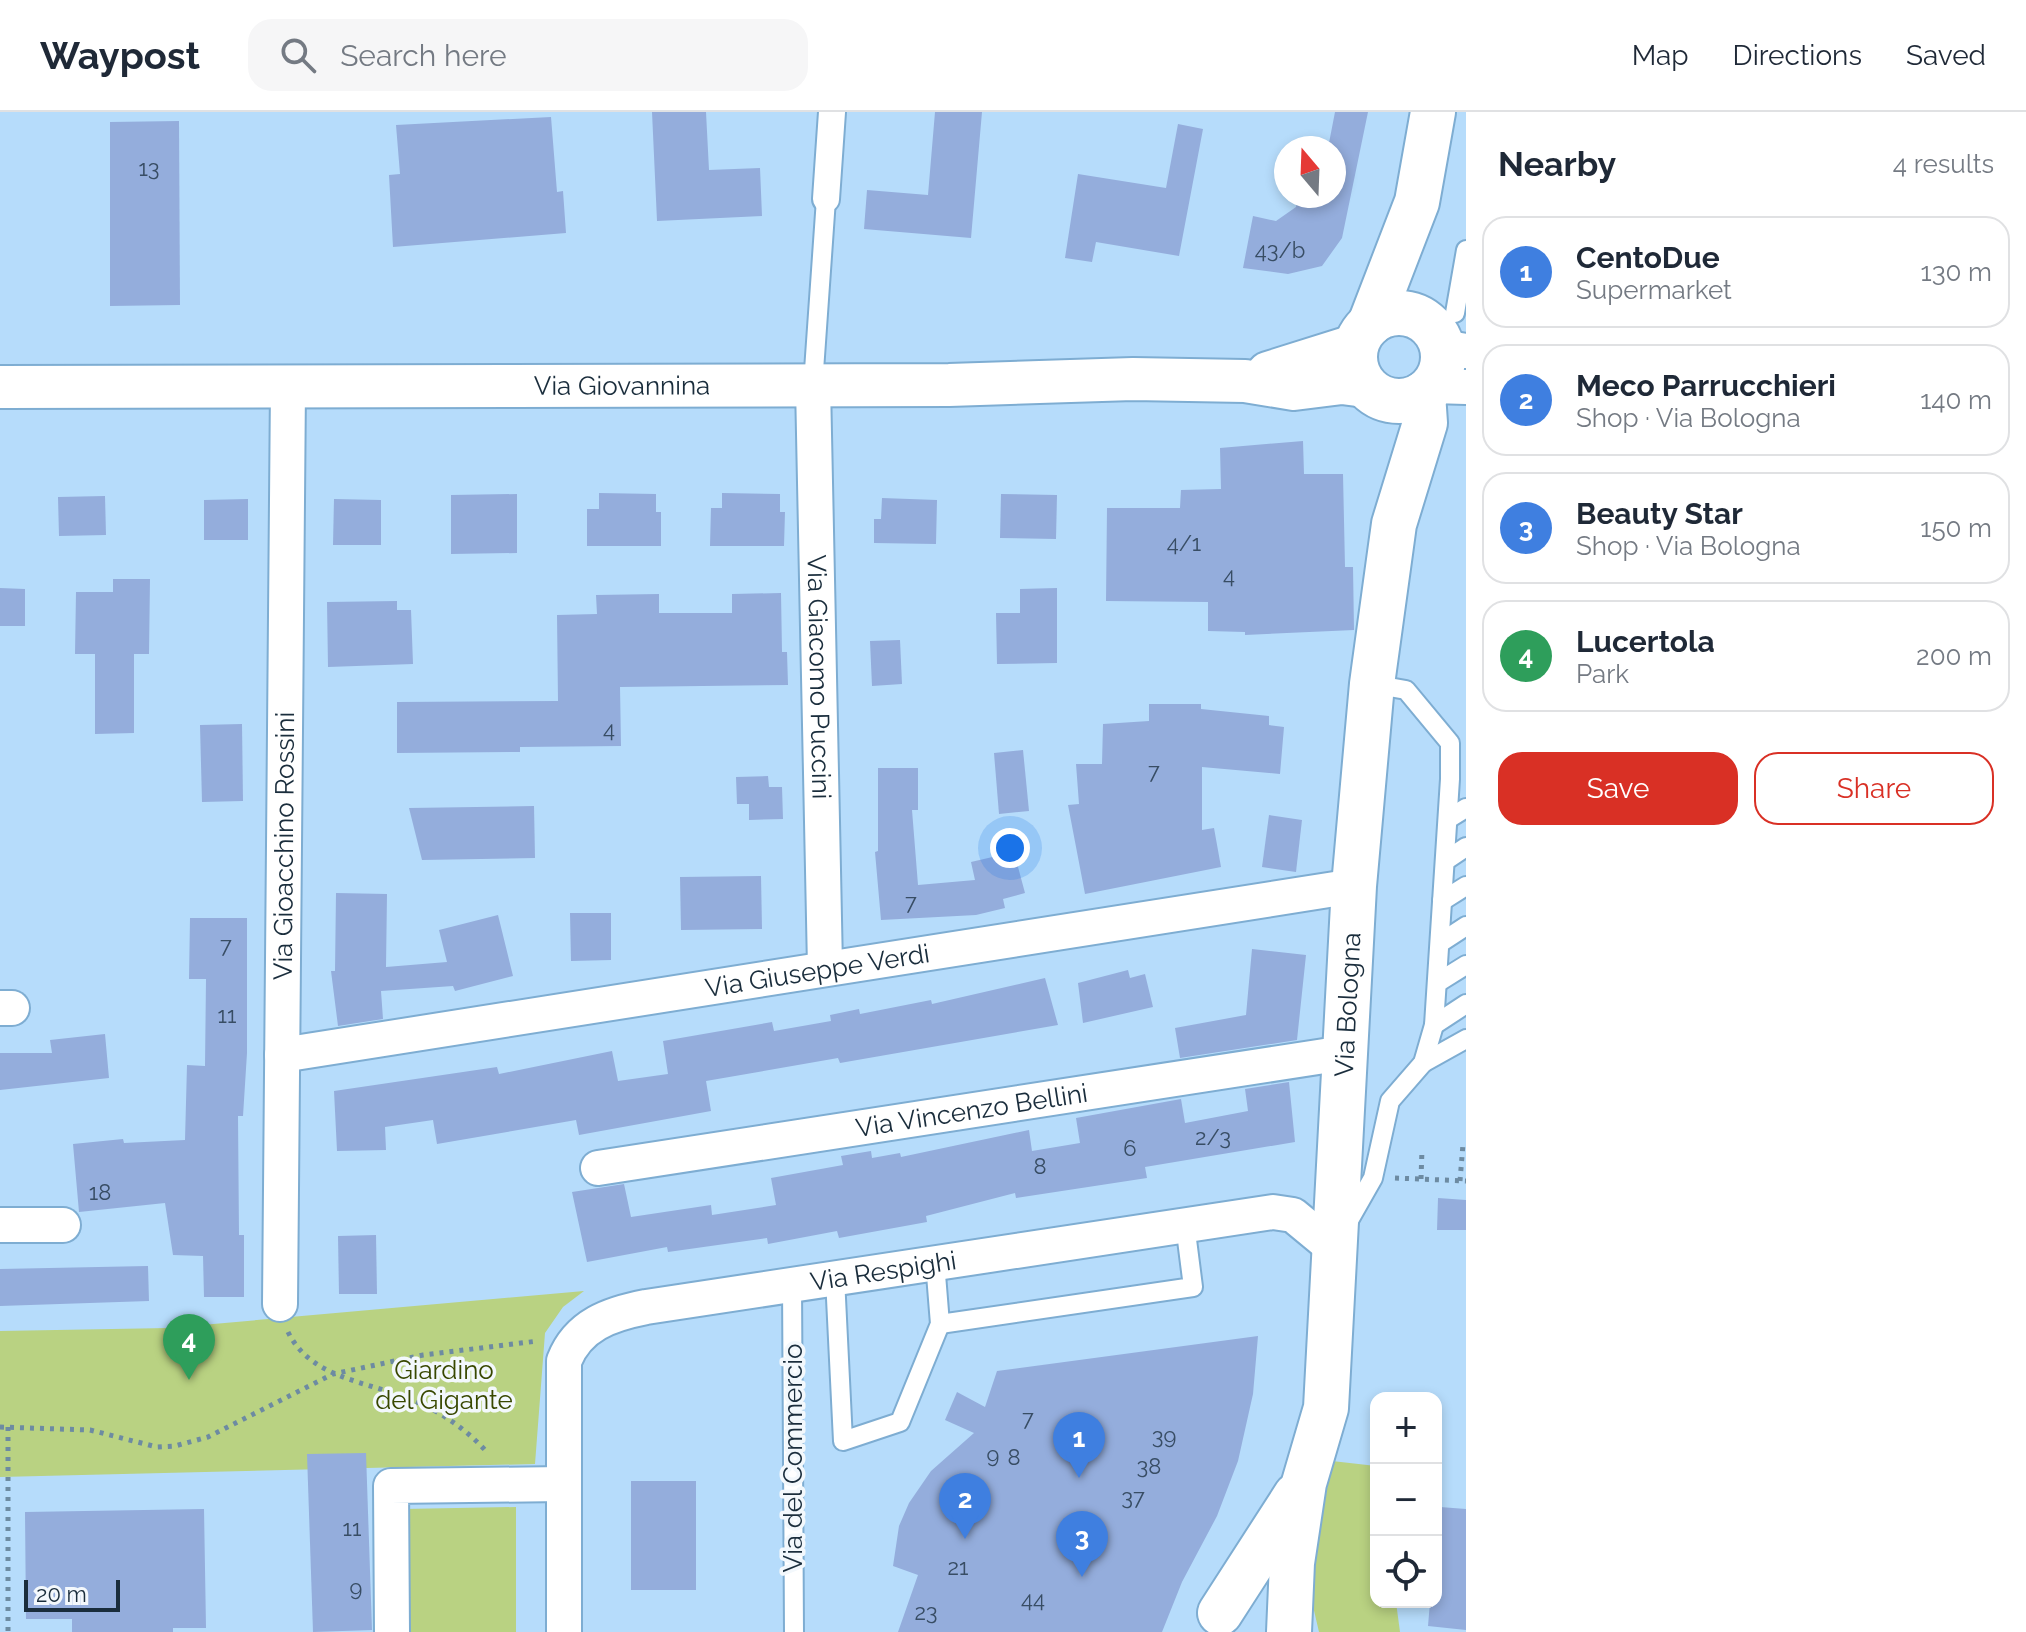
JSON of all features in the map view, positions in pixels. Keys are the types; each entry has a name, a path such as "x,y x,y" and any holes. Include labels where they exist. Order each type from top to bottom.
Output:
{"main road":[{"name":"Via Bologna","path":"1289,1632 1292,1563 1304,1483 1326,1408 1354,886 1372,684 1394,524 1425,423 1417,360 1417,202 1433,112"},
{"name":"Via Bologna","path":"1211,1622 1304,1483"},
{"name":"Via Bologna","path":"1211,1622 1232,1606 1259,1606 1271,1612 1289,1632"}],"street":[{"path":"826,199 832,112"},
{"name":"Via Giovannina","path":"0,387 813,385 1133,379 1245,381 1294,389 1342,383 1417,360"},
{"name":"Via Giacomo Puccini","path":"813,385 825,967"},
{"name":"Via Gioacchino Rossini","path":"280,1304 288,386"},
{"name":"Via Giuseppe Verdi","path":"282,1055 1354,886"},
{"name":"Via Vincenzo Bellini","path":"598,1168 1344,1053"},
{"name":"Via Respighi","path":"577,1338 599,1321 622,1312 1283,1211 1293,1215 1333,1248"},
{"path":"0,1225 63,1225"},
{"path":"564,1632 564,1361 577,1338"},
{"path":"392,1632 391,1486 563,1484"}],"lane":[{"path":"813,385 826,199"},
{"path":"1417,360 1466,250"},
{"path":"1372,684 1406,690 1450,743 1458,774 1448,819 1434,1025 1423,1063"},
{"path":"1448,819 1466,808"},
{"path":"1445,861 1466,847"},
{"path":"1442,901 1466,886"},
{"path":"1440,943 1466,926"},
{"path":"1437,983 1466,965"},
{"path":"1434,1025 1466,1004"},
{"path":"1333,1248 1373,1178 1390,1101 1423,1063 1466,1039"},
{"path":"940,1324 1193,1287 1185,1224"},
{"path":"835,1278 843,1441 900,1422 940,1324 935,1262"},
{"name":"Via del Commercio","path":"792,1284 794,1632"}],"path":[{"path":"1373,1178 1463,1181 1463,1144"},
{"path":"1421,1179 1422,1149"},
{"path":"280,1304 292,1340 333,1374 422,1404 472,1435 486,1451"},
{"path":"0,1427 90,1430 157,1447 175,1446 208,1437 333,1374 423,1355 577,1338"},
{"path":"8,1427 8,1632"}],"green space":[{"name":"Giardino del Gigante","path":"584,1291 563,1307 545,1333 535,1464 0,1477 0,1331 168,1328"},
{"path":"1332,1461 1370,1465 1370,1608 1397,1608 1400,1632 1319,1632 1309,1589"},
{"path":"516,1507 516,1632 404,1632 403,1509"}],"building":[{"path":"652,112 706,112 709,170 760,168 762,216 657,221"},
{"path":"935,112 982,112 971,238 864,229 867,190 928,195"},
{"path":"1335,112 1368,112 1342,238 1322,266 1288,274 1243,268 1253,216 1276,221 1295,208 1346,208 1346,136 1330,136"},
{"path":"551,117 557,192 563,191 566,233 393,247 389,175 400,174 396,125"},
{"path":"179,121 180,305 110,306 110,122"},
{"path":"1178,124 1203,129 1179,256 1096,242 1092,262 1065,258 1078,174 1166,188"},
{"path":"1303,441 1304,474 1343,474 1345,567 1353,567 1354,630 1245,635 1245,632 1208,631 1208,602 1106,601 1107,508 1180,508 1181,490 1221,489 1220,448"},
{"path":"599,493 656,494 656,512 661,512 661,546 587,546 587,509 599,509"},
{"path":"722,493 780,494 780,512 785,512 784,546 710,546 711,508 722,508"},
{"path":"517,494 517,553 451,554 451,495"},
{"path":"1001,494 1057,495 1056,539 1000,538"},
{"path":"105,496 106,535 59,536 58,497"},
{"path":"882,498 937,500 936,544 874,543 874,519 881,519"},
{"path":"248,499 248,540 204,540 204,500"},
{"path":"334,499 381,500 381,545 333,545"},
{"path":"113,579 150,579 149,654 134,654 134,733 95,734 95,654 75,654 76,592 113,592"},
{"path":"0,588 25,589 25,626 0,626"},
{"path":"1057,588 1057,663 997,664 996,613 1020,613 1020,589"},
{"path":"781,593 782,652 787,652 788,685 620,687 621,746 520,747 520,752 397,753 397,702 558,701 557,615 597,614 596,595 659,594 659,613 732,613 732,594"},
{"path":"397,601 397,610 411,610 413,664 328,667 327,602"},
{"path":"900,640 902,684 872,686 870,641"},
{"path":"1149,704 1201,704 1201,709 1269,716 1269,725 1284,727 1280,774 1202,767 1202,830 1214,828 1221,867 1085,894 1068,805 1079,804 1076,764 1102,764 1103,724 1149,721"},
{"path":"242,724 243,801 202,802 200,725"},
{"path":"1023,750 1029,811 999,814 994,753"},
{"path":"878,768 918,768 918,810 912,810 918,885 975,880 971,862 1014,852 1025,893 1003,899 1005,908 976,915 881,920 875,852 878,851"},
{"path":"768,776 769,787 782,787 783,819 749,820 749,804 737,804 736,777"},
{"path":"534,806 535,858 422,860 409,808"},
{"path":"1269,815 1302,820 1296,872 1262,867"},
{"path":"761,876 762,929 681,930 680,877"},
{"path":"336,893 387,894 386,967 447,962 439,930 498,915 513,976 455,991 453,986 381,991 383,1019 338,1026 331,971 335,971"},
{"path":"570,913 611,913 611,960 571,961"},
{"path":"190,918 247,918 247,1053 243,1116 238,1116 239,1235 244,1235 244,1297 204,1297 203,1256 173,1255 165,1203 79,1212 73,1144 123,1139 124,1143 185,1140 187,1065 205,1066 206,979 189,979"},
{"path":"1252,949 1306,955 1297,1040 1180,1058 1175,1028 1246,1015"},
{"path":"1128,970 1130,978 1145,974 1153,1007 1083,1023 1078,983"},
{"path":"1045,978 1058,1025 840,1063 838,1058 706,1081 711,1111 579,1135 576,1120 437,1144 433,1120 385,1127 386,1150 337,1151 334,1091 497,1067 499,1074 612,1051 618,1081 668,1074 663,1041 772,1022 774,1031 831,1021 830,1015 859,1009 860,1014 931,1000 932,1004"},
{"path":"105,1034 109,1078 0,1090 0,1053 52,1053 50,1040"},
{"path":"1289,1082 1295,1142 1145,1167 1147,1178 1016,1198 1015,1193 926,1216 927,1222 839,1238 837,1231 768,1244 767,1238 668,1252 667,1247 587,1262 572,1192 624,1184 631,1217 711,1205 712,1215 776,1205 771,1178 843,1165 841,1156 871,1151 872,1158 900,1153 901,1157 1029,1130 1032,1151 1080,1143 1076,1118 1181,1099 1185,1123 1248,1111 1245,1089"},
{"path":"1438,1198 1466,1200 1466,1230 1437,1230"},
{"path":"376,1235 377,1294 339,1294 338,1236"},
{"path":"148,1266 149,1301 0,1306 0,1269"},
{"path":"1258,1336 1253,1394 1238,1461 1217,1516 1182,1582 1162,1632 898,1632 918,1575 893,1566 899,1526 909,1503 931,1471 974,1433 945,1420 957,1392 985,1407 997,1371"},
{"path":"366,1453 372,1630 313,1632 307,1454"},
{"path":"631,1481 696,1481 696,1590 631,1590"},
{"path":"1442,1507 1466,1509 1466,1630 1428,1626 1430,1608 1442,1608"},
{"path":"204,1509 206,1628 173,1628 173,1632 72,1632 72,1619 26,1619 25,1512"}],"place":[{"name":"Lucertola","path":"189,1380"},
{"name":"CentoDue","path":"1079,1478"},
{"name":"Meco Parrucchieri","path":"965,1539"},
{"name":"Beauty Star","path":"1082,1577"}]}
